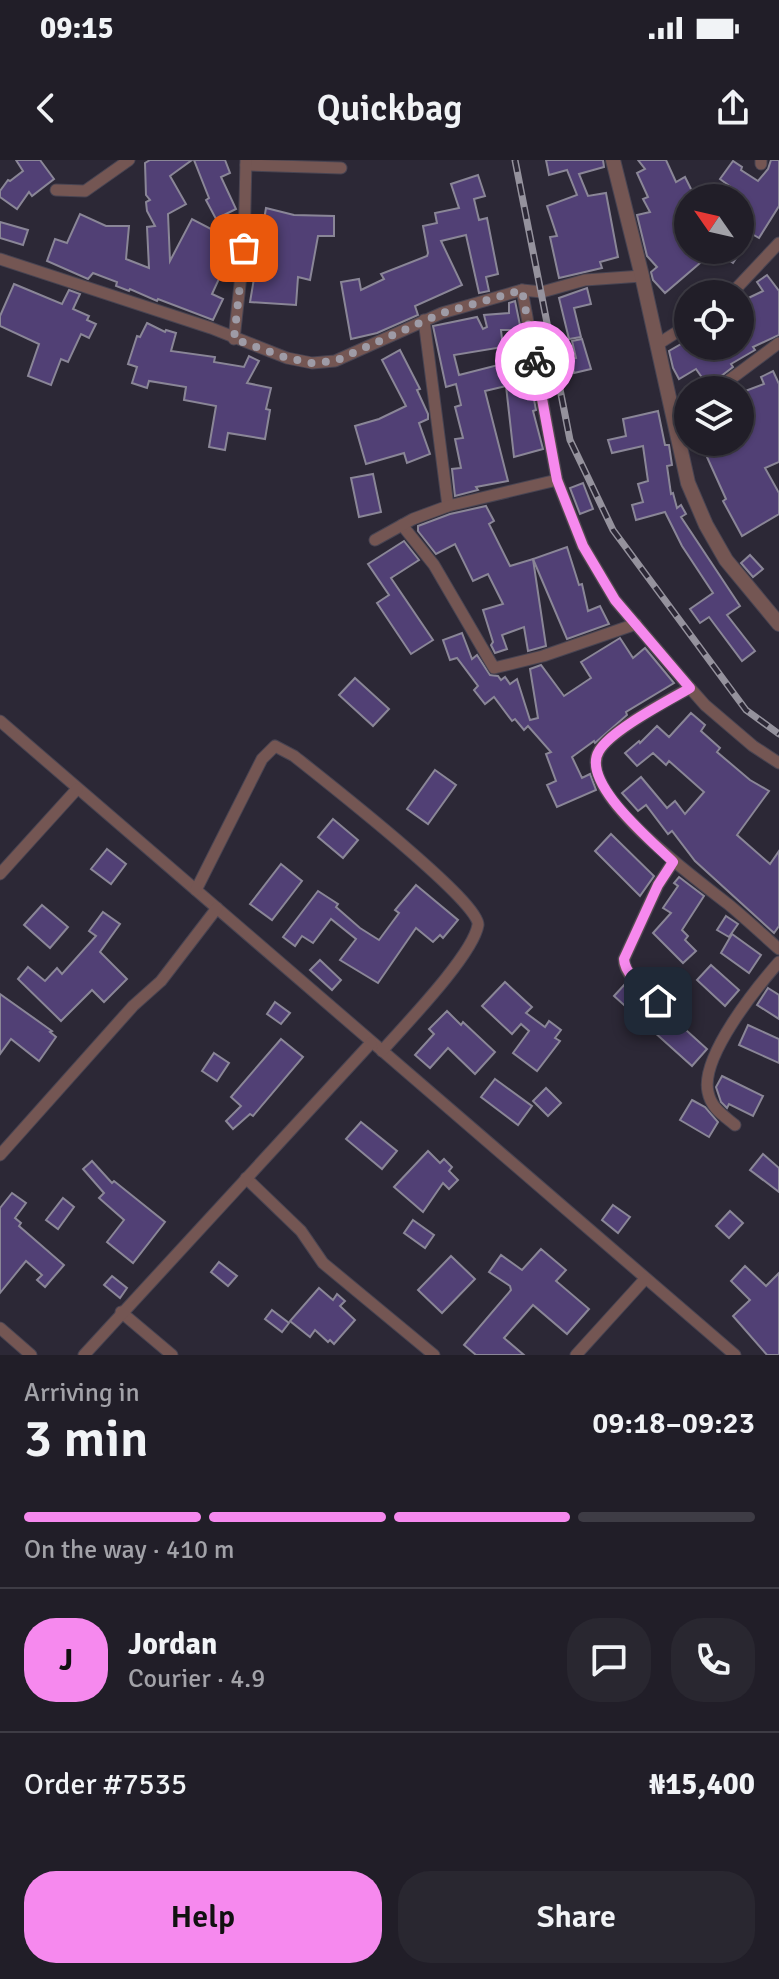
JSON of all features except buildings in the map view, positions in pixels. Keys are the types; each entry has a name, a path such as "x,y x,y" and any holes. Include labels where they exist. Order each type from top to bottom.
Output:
{"street":[{"path":"56,190 85,191 129,160"},
{"path":"613,160 658,344 674,392"},
{"path":"234,339 244,248 246,162 341,168"},
{"path":"745,280 779,243"},
{"path":"768,257 779,267"},
{"path":"0,259 211,328 287,358 312,363 335,361 424,320 522,290 542,292 585,280 642,276"},
{"path":"522,290 557,480 583,546 615,600 705,705 753,746 779,763"},
{"path":"424,320 448,506"},
{"path":"658,344 674,334"},
{"path":"735,376 779,343"},
{"path":"686,456 688,483 706,525 726,560 779,624"},
{"path":"375,540 448,506 557,480"},
{"path":"402,525 434,565 494,668 543,656 636,624"},
{"path":"690,688 600,749 595,770 602,786 627,817 673,862 730,905 779,949"},
{"path":"0,721 735,1355"},
{"path":"196,890 262,759 275,746 294,756 402,844 465,901 478,917 478,926 470,944 429,999 382,1051"},
{"path":"0,874 77,789"},
{"path":"658,1001 624,967 624,959 658,885 673,862"},
{"path":"0,1155 133,1006 161,981 217,908"},
{"path":"735,1125 715,1109 708,1094 713,1058 735,1018 777,967"},
{"path":"84,1355 371,1043"},
{"path":"246,1178 301,1231 323,1263 434,1355"},
{"path":"576,1355 645,1279"},
{"path":"121,1312 172,1355"},
{"path":"0,1328 31,1355"}],"railway":[{"path":"515,160 570,440 613,530 746,710 779,734"}],"way so far":[{"path":"244,248 234,339 287,358 312,363 335,361 442,313 522,290 535,361"}],"route":[{"path":"535,361 557,480 583,546 615,600 690,688 618,734 600,749 595,760 595,770 602,786 627,817 673,862 658,885 624,959 624,967 658,1001"}]}
